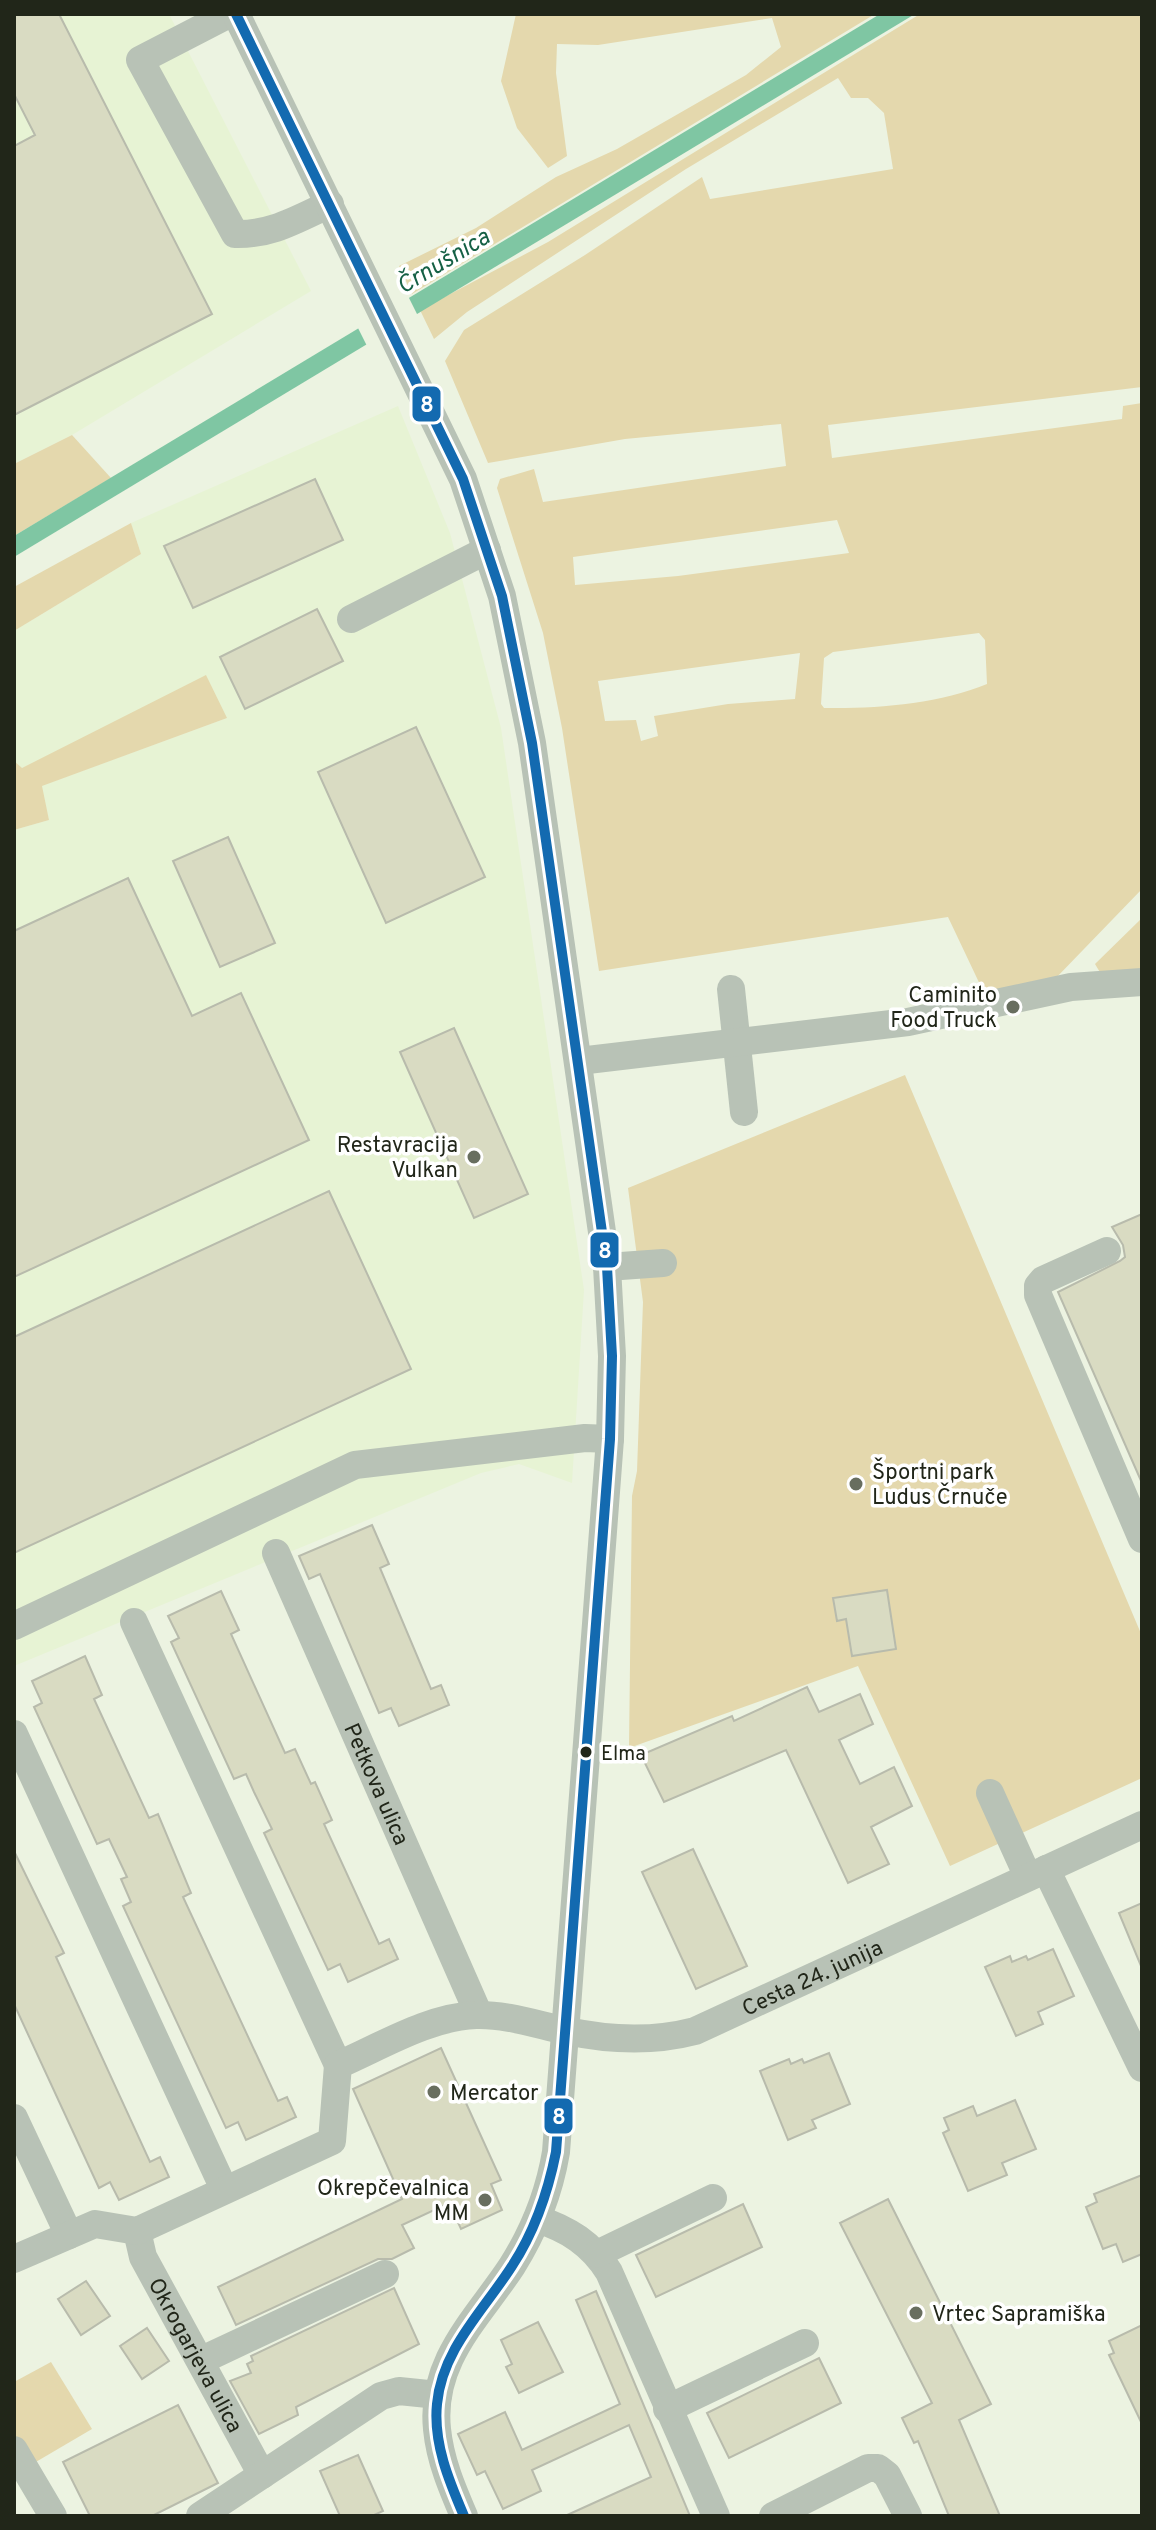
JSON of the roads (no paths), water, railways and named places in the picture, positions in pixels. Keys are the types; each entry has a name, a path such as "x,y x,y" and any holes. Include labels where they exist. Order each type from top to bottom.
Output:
{"street":[{"path":"229,14 140,60 235,234 255,235 284,228 330,204"},
{"path":"236,14 397,338 463,479 502,596 532,743 607,1267 612,1356 610,1439 563,2080 553,2172 537,2219 510,2268 453,2347 438,2395 437,2427 441,2456 464,2516"},
{"path":"351,619 487,550"},
{"path":"579,1061 908,1022 1071,987 1142,982"},
{"path":"731,989 744,1112"},
{"path":"1107,1251 1043,1280 1038,1286 1038,1295 1142,1539"},
{"path":"607,1267 663,1263"},
{"path":"14,1626 355,1465 573,1439 610,1439"},
{"name":"Petkova ulica","path":"276,1553 479,2015"},
{"path":"14,2259 95,2224 137,2231 332,2141 338,2065 134,1622"},
{"path":"14,1734 224,2189"},
{"path":"990,1793 1037,1873 1142,2068"},
{"name":"Cesta 24. junija","path":"565,2031 645,2039 695,2031 1142,1825"},
{"path":"338,2065 444,2018 479,2015 565,2031"},
{"path":"14,2118 69,2235"},
{"path":"597,2254 713,2198"},
{"path":"537,2219 556,2226 597,2254 716,2516"},
{"name":"Okrogarjeva ulica","path":"137,2231 143,2257 202,2360 262,2475"},
{"path":"202,2360 385,2274"},
{"path":"667,2409 805,2343"},
{"path":"200,2516 381,2396 399,2391 438,2395"},
{"path":"14,2450 53,2516"},
{"path":"773,2516 868,2468 878,2468 887,2475 908,2516"}],"place":[{"name":"Caminito Food Truck","path":"1013,1007"},
{"name":"Restavracija Vulkan","path":"474,1157"},
{"name":"Športni park Ludus Črnuče","path":"856,1484"},
{"name":"Elma","path":"586,1752"},
{"name":"Mercator","path":"434,2092"},
{"name":"Okrepčevalnica MM","path":"485,2200"},
{"name":"Vrtec Sapramiška","path":"916,2313"}],"water label":[{"name":"Črnušnica","path":"443,261"}]}
